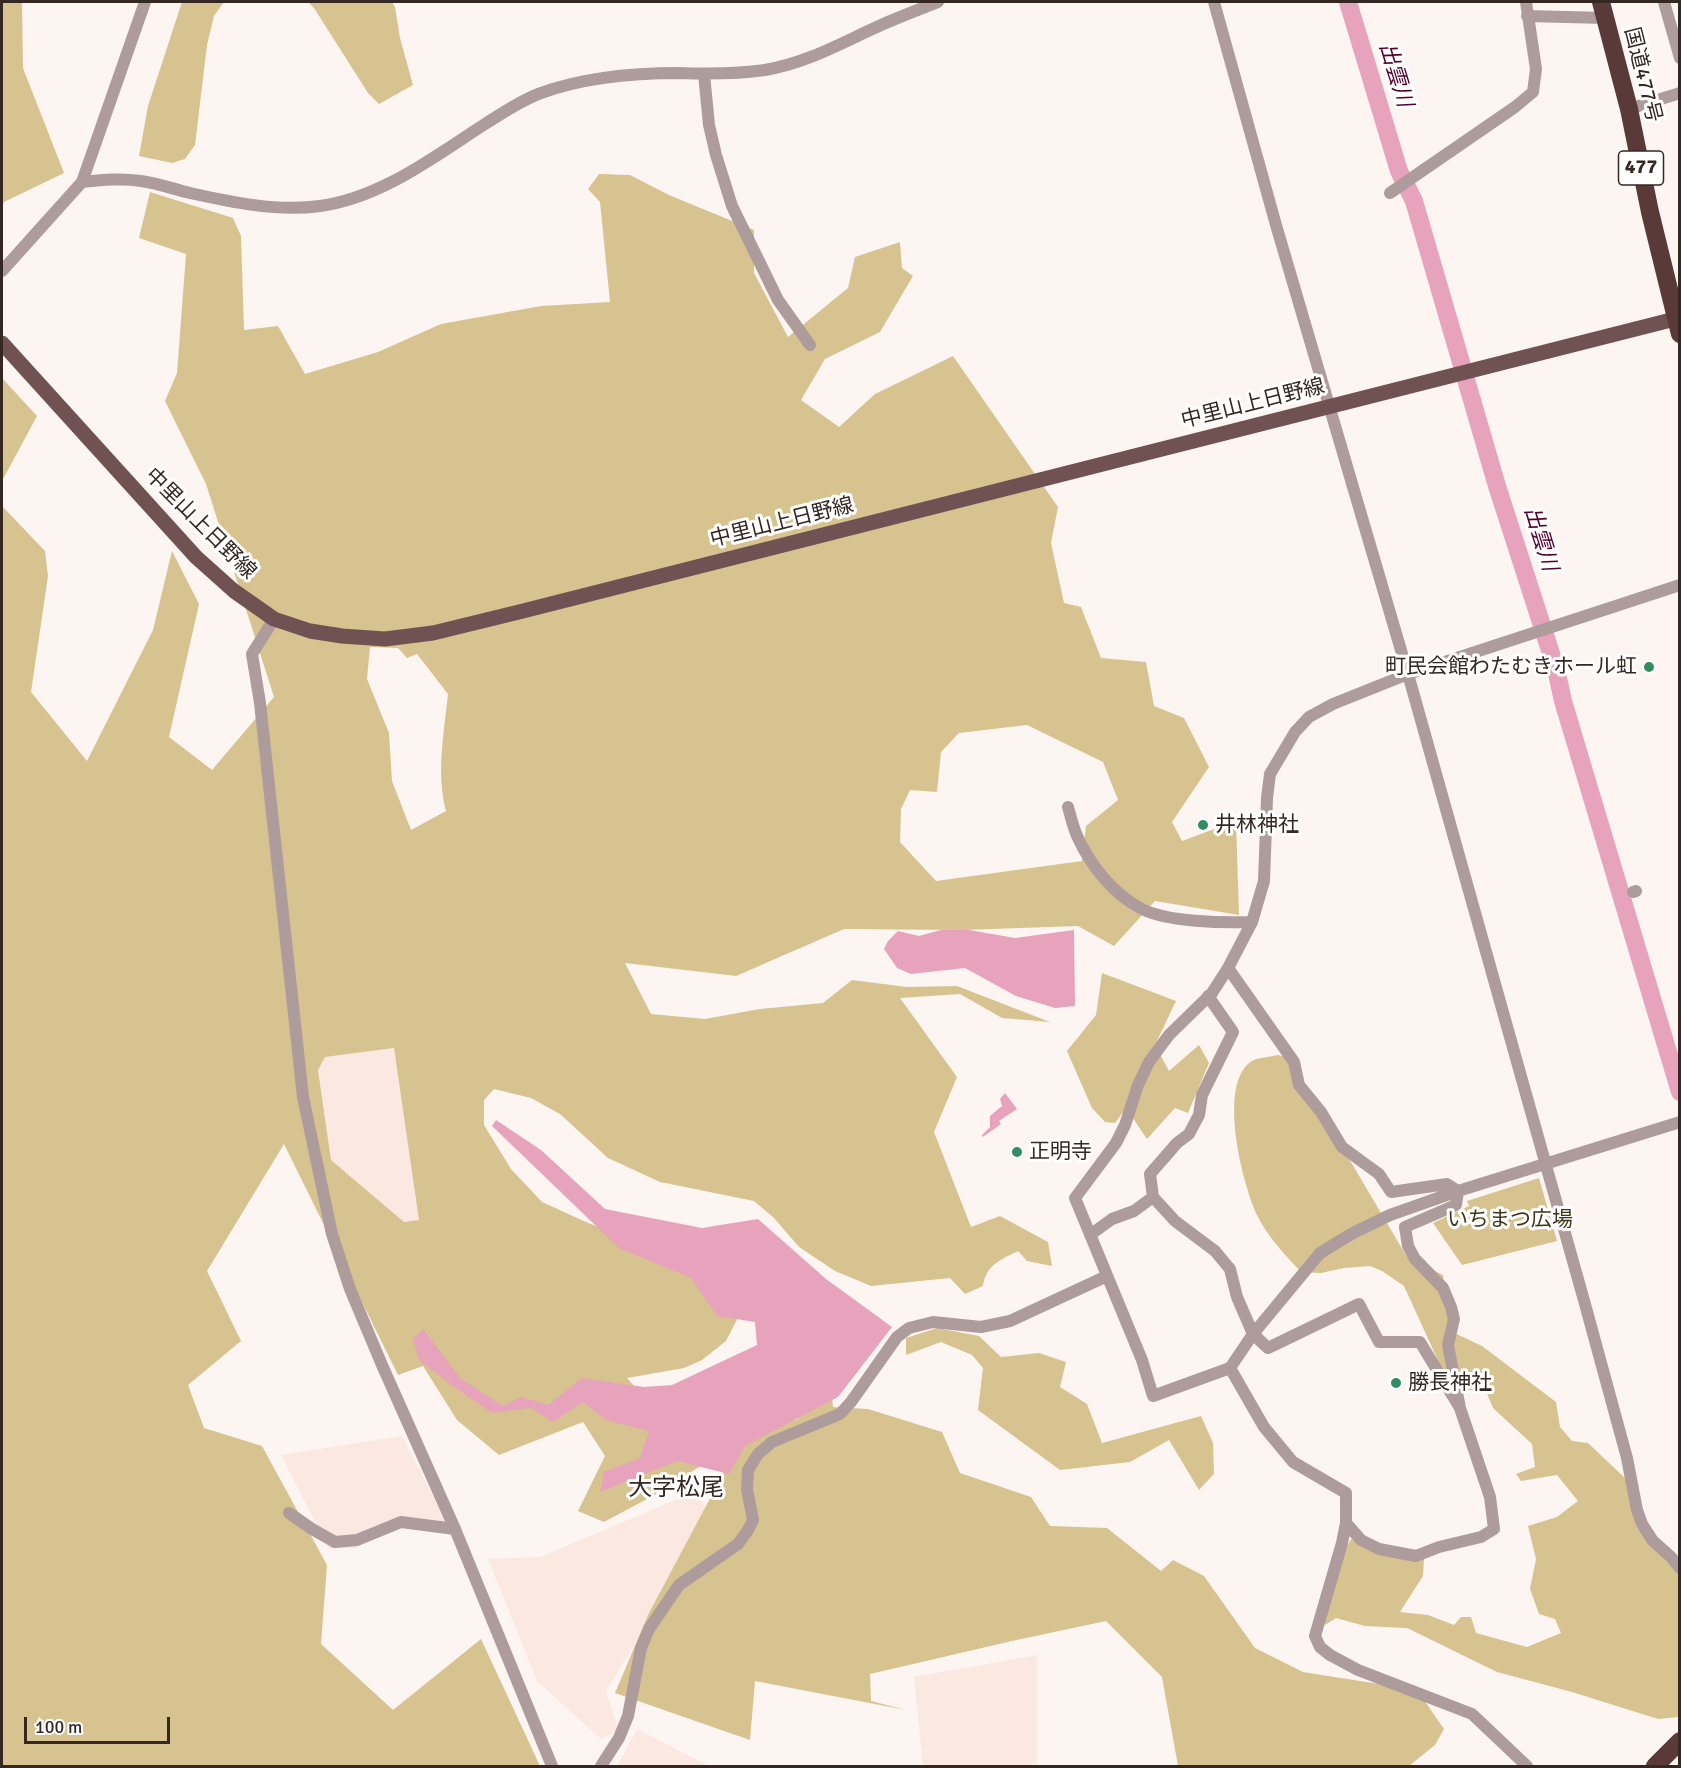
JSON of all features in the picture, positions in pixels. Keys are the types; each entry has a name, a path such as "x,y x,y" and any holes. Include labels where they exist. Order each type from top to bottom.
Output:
{"highway":[{"name":"国道477号","path":"1603,10 1629,109 1650,212 1678,323"},
{"path":"1655,1767 1680,1741"}],"main road":[{"name":"中里山上日野線","path":"2,344 196,557 234,591 274,619 310,631 385,639 433,633 519,612 1478,368 1678,323"}],"street":[{"path":"2,271 82,182 145,2"},
{"path":"82,182 117,179 143,181 209,197 264,206 302,208 322,206 370,192 413,170 509,109 538,94 576,82 617,75 704,74 764,70 798,63 938,2"},
{"path":"1214,2 1276,225 1408,674 1627,1458 1637,1510 1642,1524 1653,1541 1680,1568"},
{"path":"1390,193 1515,107 1533,92 1536,69 1526,2"},
{"path":"1664,2 1680,58"},
{"path":"1527,16 1603,10"},
{"path":"704,74 709,125 732,206 778,300 810,345"},
{"path":"1629,109 1680,93"},
{"path":"1676,1124 1458,1191 1390,1215 1353,1233 1320,1253 1253,1334 1230,1368 1153,1396 1142,1360 1075,1198 1116,1143 1149,1062 1169,1035 1208,996 1228,968 1252,922 1264,881 1270,774 1303,724 1322,709 1408,674 1680,585"},
{"path":"274,619 252,654 260,703 303,1096 332,1234 350,1288 381,1365 455,1529 552,1767"},
{"path":"1068,807 1077,837 1087,854 1126,900 1161,916 1219,923 1252,922"},
{"path":"1228,968 1293,1062 1299,1085 1322,1112 1342,1147 1378,1174 1391,1192 1447,1184 1458,1191"},
{"path":"1208,996 1233,1032 1202,1095 1199,1115 1189,1134 1177,1143 1150,1174 1153,1197 1175,1221 1215,1251 1230,1269 1237,1297 1253,1334 1268,1348 1359,1304 1379,1342 1420,1342 1460,1408"},
{"path":"1346,1523 1361,1540 1378,1550 1416,1556 1439,1547 1481,1537 1494,1529 1490,1497 1460,1408 1448,1345 1454,1319 1451,1307 1443,1288 1415,1259 1408,1246 1405,1227 1456,1205 1458,1191"},
{"path":"1090,1235 1112,1219 1134,1211 1153,1197"},
{"path":"601,1767 619,1738 628,1716 641,1648 649,1629 679,1585 738,1544 748,1530 753,1520 747,1489 748,1470 758,1454 772,1442 840,1414 897,1337 909,1328 933,1322 981,1327 1010,1321 1107,1276"},
{"path":"1230,1368 1264,1427 1293,1462 1346,1493 1346,1523 1315,1636 1320,1647 1358,1670 1472,1714 1527,1767"},
{"path":"289,1513 335,1542 357,1540 400,1522 455,1529"}],"shaded area":[{"path":"941,930 969,930 1015,938 1074,930 1075,1006 1055,1008 1016,996 965,968 911,974 897,968 884,949 898,931 919,936"},
{"path":"394,1048 420,1220 404,1222 331,1160 318,1070 325,1057"},
{"path":"1005,1093 1017,1109 999,1121 1001,1124 983,1137 982,1135 990,1127 990,1116 1002,1106 1000,1099"},
{"path":"496,1120 541,1150 605,1209 702,1228 758,1219 826,1279 892,1327 838,1397 745,1446 729,1474 677,1461 600,1492 604,1472 640,1458 649,1431 606,1420 583,1402 553,1422 531,1408 492,1413 419,1360 413,1339 423,1329 461,1379 503,1406 521,1397 548,1405 582,1378 644,1387 672,1385 757,1345 755,1322 717,1316 691,1278 619,1248 492,1126"},
{"path":"402,1436 452,1533 401,1522 369,1534 356,1548 329,1549 281,1455"},
{"path":"697,1491 732,1560 672,1584 606,1691 618,1730 601,1739 537,1681 488,1559 540,1557"},
{"path":"1037,1655 1037,1766 923,1766 914,1677"},
{"path":"637,1729 709,1766 617,1766"}],"green space":[{"path":"2,2 22,2 23,68 64,173 4,202 2,206"},
{"path":"182,2 224,2 214,16 207,45 195,145 185,159 172,163 139,156 148,106"},
{"path":"308,2 392,2 413,85 379,104 368,93"},
{"path":"599,174 630,175 669,195 754,230 754,273 788,337 848,288 855,257 900,242 902,268 913,276 880,332 825,359 801,400 839,427 875,394 953,356 1058,507 1051,543 1064,603 1081,607 1101,658 1146,662 1154,706 1184,718 1209,767 1172,822 1182,841 1236,821 1239,915 1155,901 1114,946 1078,926 962,930 844,929 736,976 625,963 651,1014 705,1019 760,1009 823,1003 852,980 907,987 957,986 1050,1022 1002,1018 960,994 900,998 957,1077 934,1132 971,1227 1000,1216 1048,1242 1052,1266 1027,1261 1018,1251 1000,1260 991,1268 983,1286 965,1294 950,1278 871,1286 835,1271 799,1247 774,1218 754,1201 660,1182 608,1158 560,1114 531,1098 494,1089 484,1100 484,1125 511,1169 542,1202 673,1257 743,1308 726,1341 702,1360 684,1368 627,1378 702,1465 660,1492 604,1522 578,1511 605,1456 583,1422 499,1455 457,1420 423,1366 398,1375 284,1144 207,1271 241,1341 188,1385 204,1428 262,1446 327,1565 321,1644 393,1710 481,1639 540,1766 2,1766 2,506 45,551 48,576 31,692 87,761 153,630 172,551 199,604 169,737 212,770 274,697 206,484 165,401 177,373 186,254 139,238 150,192 233,218 241,236 244,330 278,326 305,374 378,352 441,324 541,306 610,302 600,202 588,189","holes":["370,647 398,648 407,658 417,654 448,694 441,768 446,811 411,830 392,781 389,733 367,679","1027,725 1103,762 1118,800 1086,826 1082,861 936,881 900,842 901,809 910,790 937,792 941,752 959,733","394,1048 419,1220 404,1222 331,1160 318,1070 325,1057"]},
{"path":"2,378 37,416 2,481"},
{"path":"1102,973 1176,1001 1155,1045 1169,1071 1199,1045 1209,1063 1188,1113 1175,1108 1147,1139 1126,1108 1115,1123 1105,1122 1092,1108 1067,1051 1096,1015"},
{"path":"1277,1055 1289,1057 1407,1257 1443,1275 1449,1317 1448,1330 1482,1346 1556,1402 1560,1427 1572,1441 1588,1443 1627,1480 1637,1528 1679,1573 1679,1717 1658,1719 1572,1692 1497,1672 1407,1628 1365,1626 1336,1618 1325,1625 1326,1604 1332,1581 1351,1539 1377,1551 1424,1559 1423,1576 1400,1612 1428,1615 1454,1625 1461,1617 1471,1617 1476,1633 1527,1647 1561,1633 1555,1619 1539,1614 1530,1589 1536,1559 1528,1526 1557,1517 1578,1501 1557,1475 1521,1481 1516,1474 1535,1467 1532,1444 1493,1408 1486,1391 1451,1389 1404,1286 1370,1266 1321,1273 1301,1272 1267,1232 1258,1217 1246,1182 1240,1159 1234,1110 1236,1088 1242,1071 1254,1060"},
{"name":"いちまつ広場","path":"1539,1178 1557,1241 1462,1265 1433,1223 1469,1206 1467,1201"},
{"path":"937,1328 979,1336 1001,1357 1039,1353 1066,1362 1060,1387 1087,1404 1102,1443 1201,1416 1213,1443 1214,1474 1199,1490 1169,1440 1130,1462 1060,1470 978,1410 983,1368 972,1355 941,1342 906,1355 906,1338"},
{"path":"830,1374 833,1407 868,1409 942,1432 960,1473 1031,1497 1050,1526 1107,1528 1161,1571 1173,1560 1204,1576 1255,1648 1303,1672 1417,1690 1444,1729 1435,1745 1409,1766 1178,1766 1162,1677 1106,1621 870,1674 871,1701 906,1710 755,1681 750,1740 615,1693 648,1615 741,1435 798,1419 810,1382"}],"waterway":[{"name":"出雲川","path":"1348,2 1399,171 1414,201 1497,486 1556,669 1563,701 1680,1092"}],"place":[{"name":"町民会館わたむきホール虹","path":"1649,667"},
{"name":"井林神社","path":"1203,825"},
{"name":"正明寺","path":"1017,1152"},
{"name":"勝長神社","path":"1396,1383"}],"district":[{"name":"大字松尾","path":"676,1489"}]}
